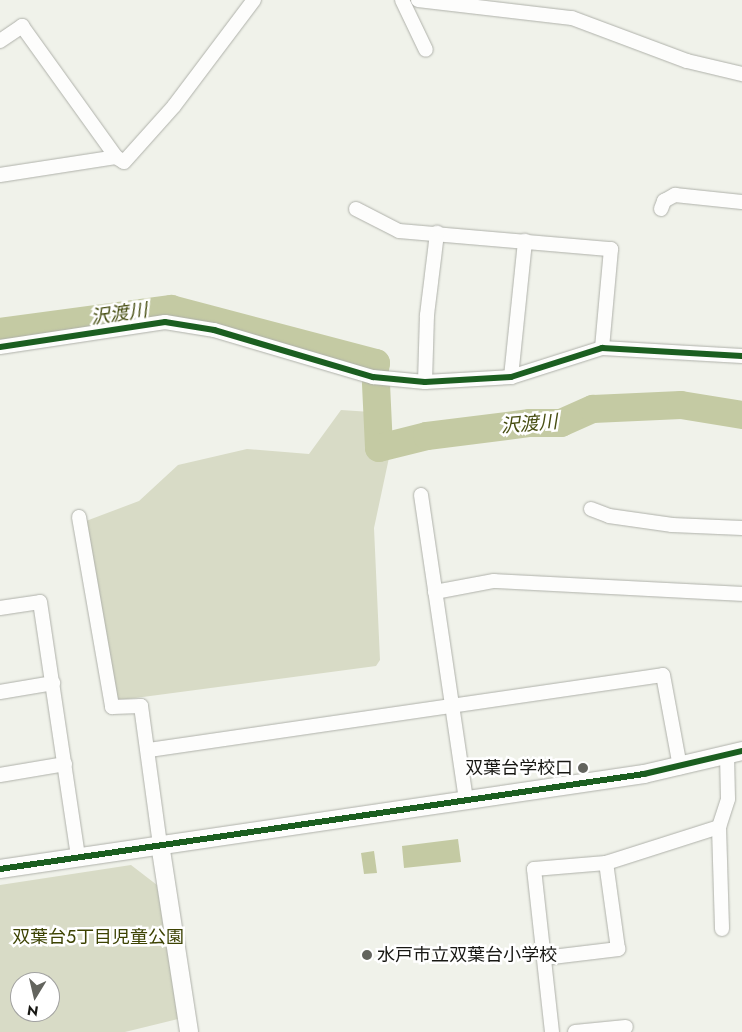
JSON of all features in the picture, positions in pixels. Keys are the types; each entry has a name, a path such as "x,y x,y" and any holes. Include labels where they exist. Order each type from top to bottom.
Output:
{"street":[{"path":"0,40 22,26 116,157 124,162 174,106 254,0"},
{"path":"402,0 426,50"},
{"path":"418,0 572,18 688,61 742,74"},
{"path":"0,175 116,157"},
{"path":"661,210 664,201 675,195 742,202"},
{"path":"356,209 398,231 611,249 602,348"},
{"path":"425,382 427,315 437,233"},
{"path":"511,377 525,241"},
{"path":"0,347 165,322 214,330 373,377 425,382 511,377 602,348 742,356"},
{"path":"421,496 466,800"},
{"path":"591,509 609,516 672,525 742,528"},
{"path":"79,517 112,707 140,706 189,1032"},
{"path":"435,592 494,581 742,594"},
{"path":"0,608 40,602 78,856"},
{"path":"148,750 663,676 680,767"},
{"path":"0,692 52,683"},
{"path":"0,869 680,767 734,753 728,798 719,827 722,929"},
{"path":"0,775 64,764"},
{"path":"552,1032 534,869 606,863 719,827"},
{"path":"544,958 618,948 606,863"},
{"path":"575,1032 626,1027"}],"green space":[{"path":"341,410 371,412 368,454 390,453 374,528 380,660 376,666 120,700 116,697 86,521 139,501 178,465 247,449 309,454"},
{"name":"双葉台5丁目児童公園","path":"131,865 157,885 178,1019 125,1032 0,1032 0,885"}],"shaded area":[{"path":"458,839 461,862 404,868 402,846"},
{"path":"374,851 377,873 364,874 361,853"}],"waterway":[{"name":"沢渡川","path":"0,332 171,309 376,363 375,369"},
{"name":"沢渡川","path":"376,384 379,448 427,436 530,423 561,423 593,409 681,405 742,415"}],"cycle path":[{"path":"0,347 165,322 214,330 373,377 425,382 511,377 602,348 742,356"},
{"path":"0,869 644,774 742,751"}],"place":[{"name":"双葉台学校口","path":"583,768"},
{"name":"水戸市立双葉台小学校","path":"367,955"}]}
